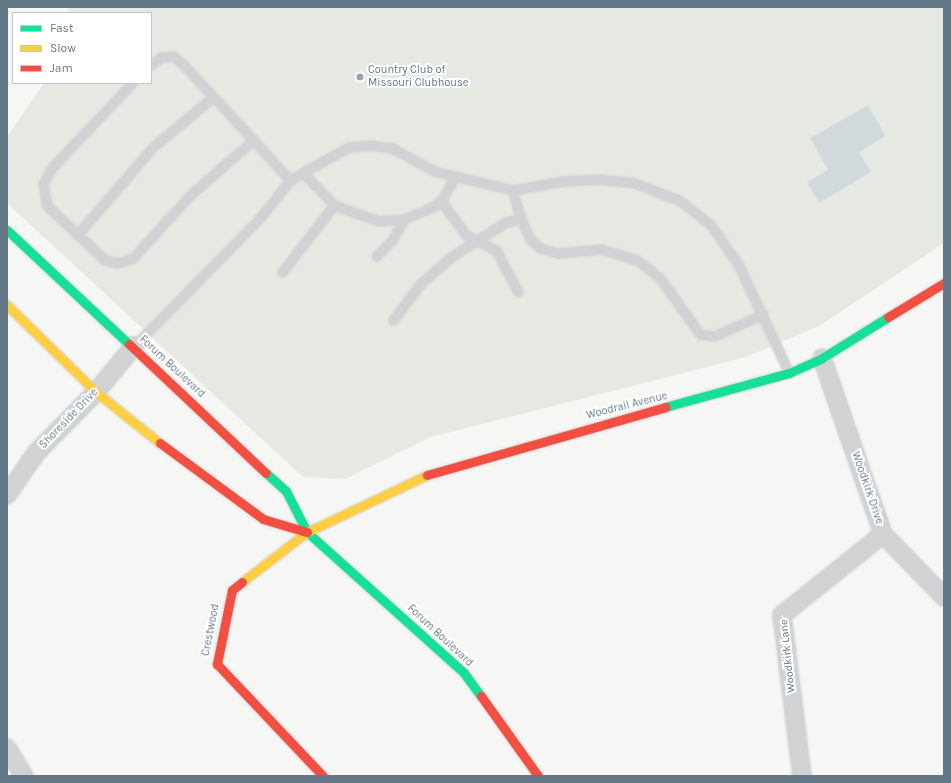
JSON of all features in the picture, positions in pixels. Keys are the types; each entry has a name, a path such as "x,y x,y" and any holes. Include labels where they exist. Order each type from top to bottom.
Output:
{"street":[{"name":"Forum Boulevard","path":"7,230 134,346 286,491 307,532 464,673 538,776"},
{"name":"Woodrail Avenue","path":"307,532 447,467 789,373 822,358 944,283"},
{"name":"Forum Boulevard","path":"7,305 96,392 260,518 307,532"},
{"name":"Shoreside Drive","path":"7,495 36,453 96,392 134,346"},
{"name":"Woodkirk Drive","path":"822,358 883,534 944,597"},
{"name":"Crestwood","path":"307,532 232,590 217,664 323,776"},
{"name":"Woodkirk Lane","path":"802,776 782,616 883,534"},
{"path":"7,748 24,776"}],"lane":[{"path":"152,64 161,57 173,56 290,180"},
{"path":"131,84 53,166 43,184 46,206 105,260 118,263 133,258 190,195 253,140"},
{"path":"77,235 153,147 213,97"},
{"path":"134,346 259,219 290,180 348,147 371,145 392,148 434,171 512,190 563,181 598,179 634,183 679,200 710,224 738,264 763,314 789,373"},
{"path":"303,173 334,205 378,221 404,218 441,201 455,177"},
{"path":"512,190 521,219 530,240 547,252 601,249 637,260 659,277 695,329 706,337 763,314"},
{"path":"441,201 466,235 480,239 496,250 518,292"},
{"path":"282,272 334,205"},
{"path":"376,256 392,240 404,218"},
{"path":"393,320 421,283 452,256 506,222 521,219"}],"shaded area":[{"path":"69,7 944,7 944,243 819,326 746,357 431,437 345,479 303,477 7,203 7,137 43,84 152,84 152,12 67,12"},
{"path":"868,105 886,136 859,152 871,172 819,203 807,182 828,170 810,138"}],"traffic: fast":[{"path":"7,230 129,344"},
{"path":"665,407 789,373 822,358 888,317"},
{"path":"266,473 286,491 307,532 464,673 481,696"}],"traffic: slow":[{"path":"7,305 96,392 160,443"},
{"path":"242,582 307,532 427,475"}],"traffic: jam":[{"path":"888,317 944,283"},
{"path":"129,344 266,473"},
{"path":"427,475 665,407"},
{"path":"160,443 263,519 307,532"},
{"path":"242,582 232,590 217,664 323,776"},
{"path":"481,696 538,776"}],"place":[{"name":"Country Club of Missouri Clubhouse","path":"360,77"}]}
